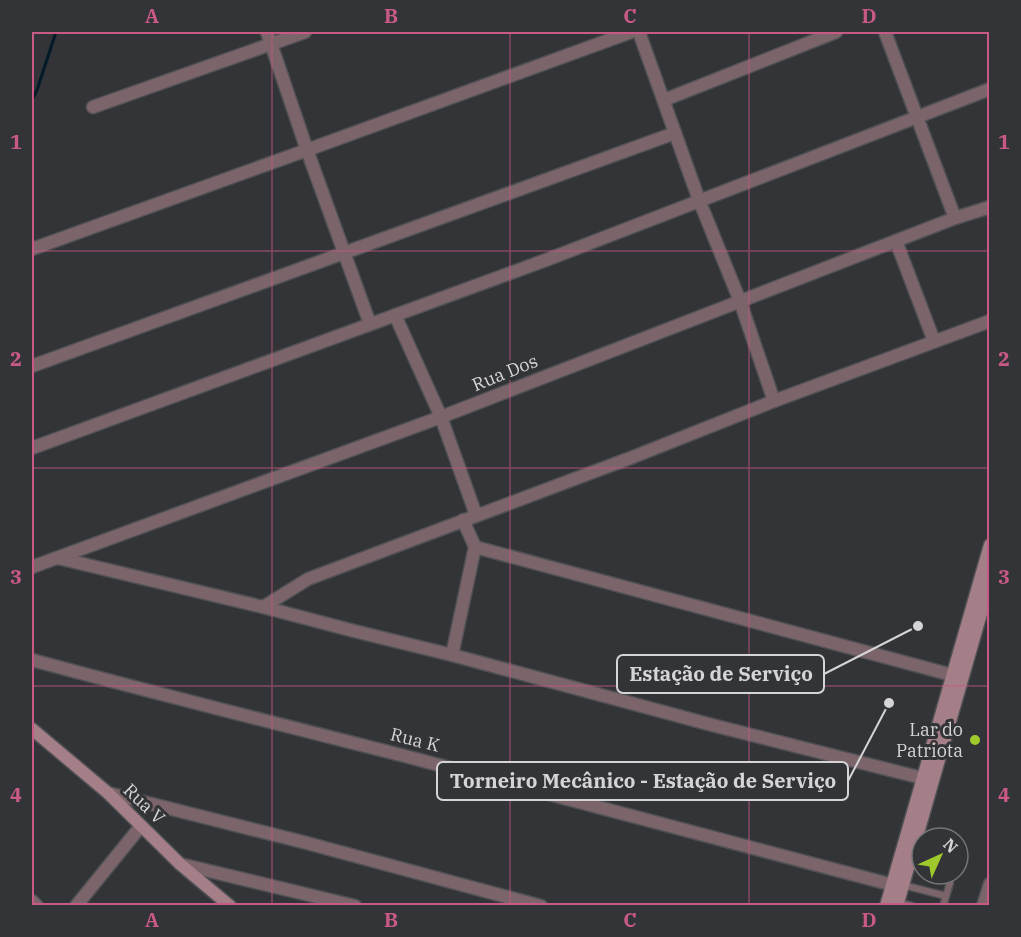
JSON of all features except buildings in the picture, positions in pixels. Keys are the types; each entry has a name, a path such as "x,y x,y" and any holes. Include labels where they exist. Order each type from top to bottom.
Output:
{"main road":[{"path":"894,904 922,778 990,544"},
{"path":"898,885 990,582"},
{"name":"Rua V","path":"32,729 108,793 180,864 230,906"}],"street":[{"path":"93,106 269,38 305,32"},
{"path":"32,249 631,32"},
{"path":"639,32 699,200 740,301 774,401"},
{"path":"664,100 836,32"},
{"path":"885,32 955,218"},
{"path":"269,38 370,324"},
{"path":"32,448 546,260 990,89"},
{"path":"32,366 675,133"},
{"name":"Rua Dos","path":"32,567 441,417 955,218 990,207"},
{"path":"896,241 934,341"},
{"path":"395,315 441,417 476,515"},
{"path":"263,607 308,579 990,321"},
{"path":"452,655 475,548 463,520"},
{"path":"475,548 952,675"},
{"path":"56,558 452,655 712,725 922,778"},
{"name":"Rua K","path":"32,660 898,885"},
{"path":"108,793 303,842 541,906"},
{"path":"76,906 141,825"},
{"path":"180,864 355,906"},
{"path":"983,906 990,884"},
{"path":"32,901 37,906"}],"lane":[{"path":"898,885 946,896"},
{"path":"943,906 949,886"},
{"path":"894,904 912,906"}],"waterway":[{"path":"32,100 56,32"}],"place":[{"name":"Estação de Serviço","path":"918,626"},
{"name":"Torneiro Mecânico - Estação de Serviço","path":"889,703"},
{"name":"Lar do Patriota","path":"975,740"}]}
